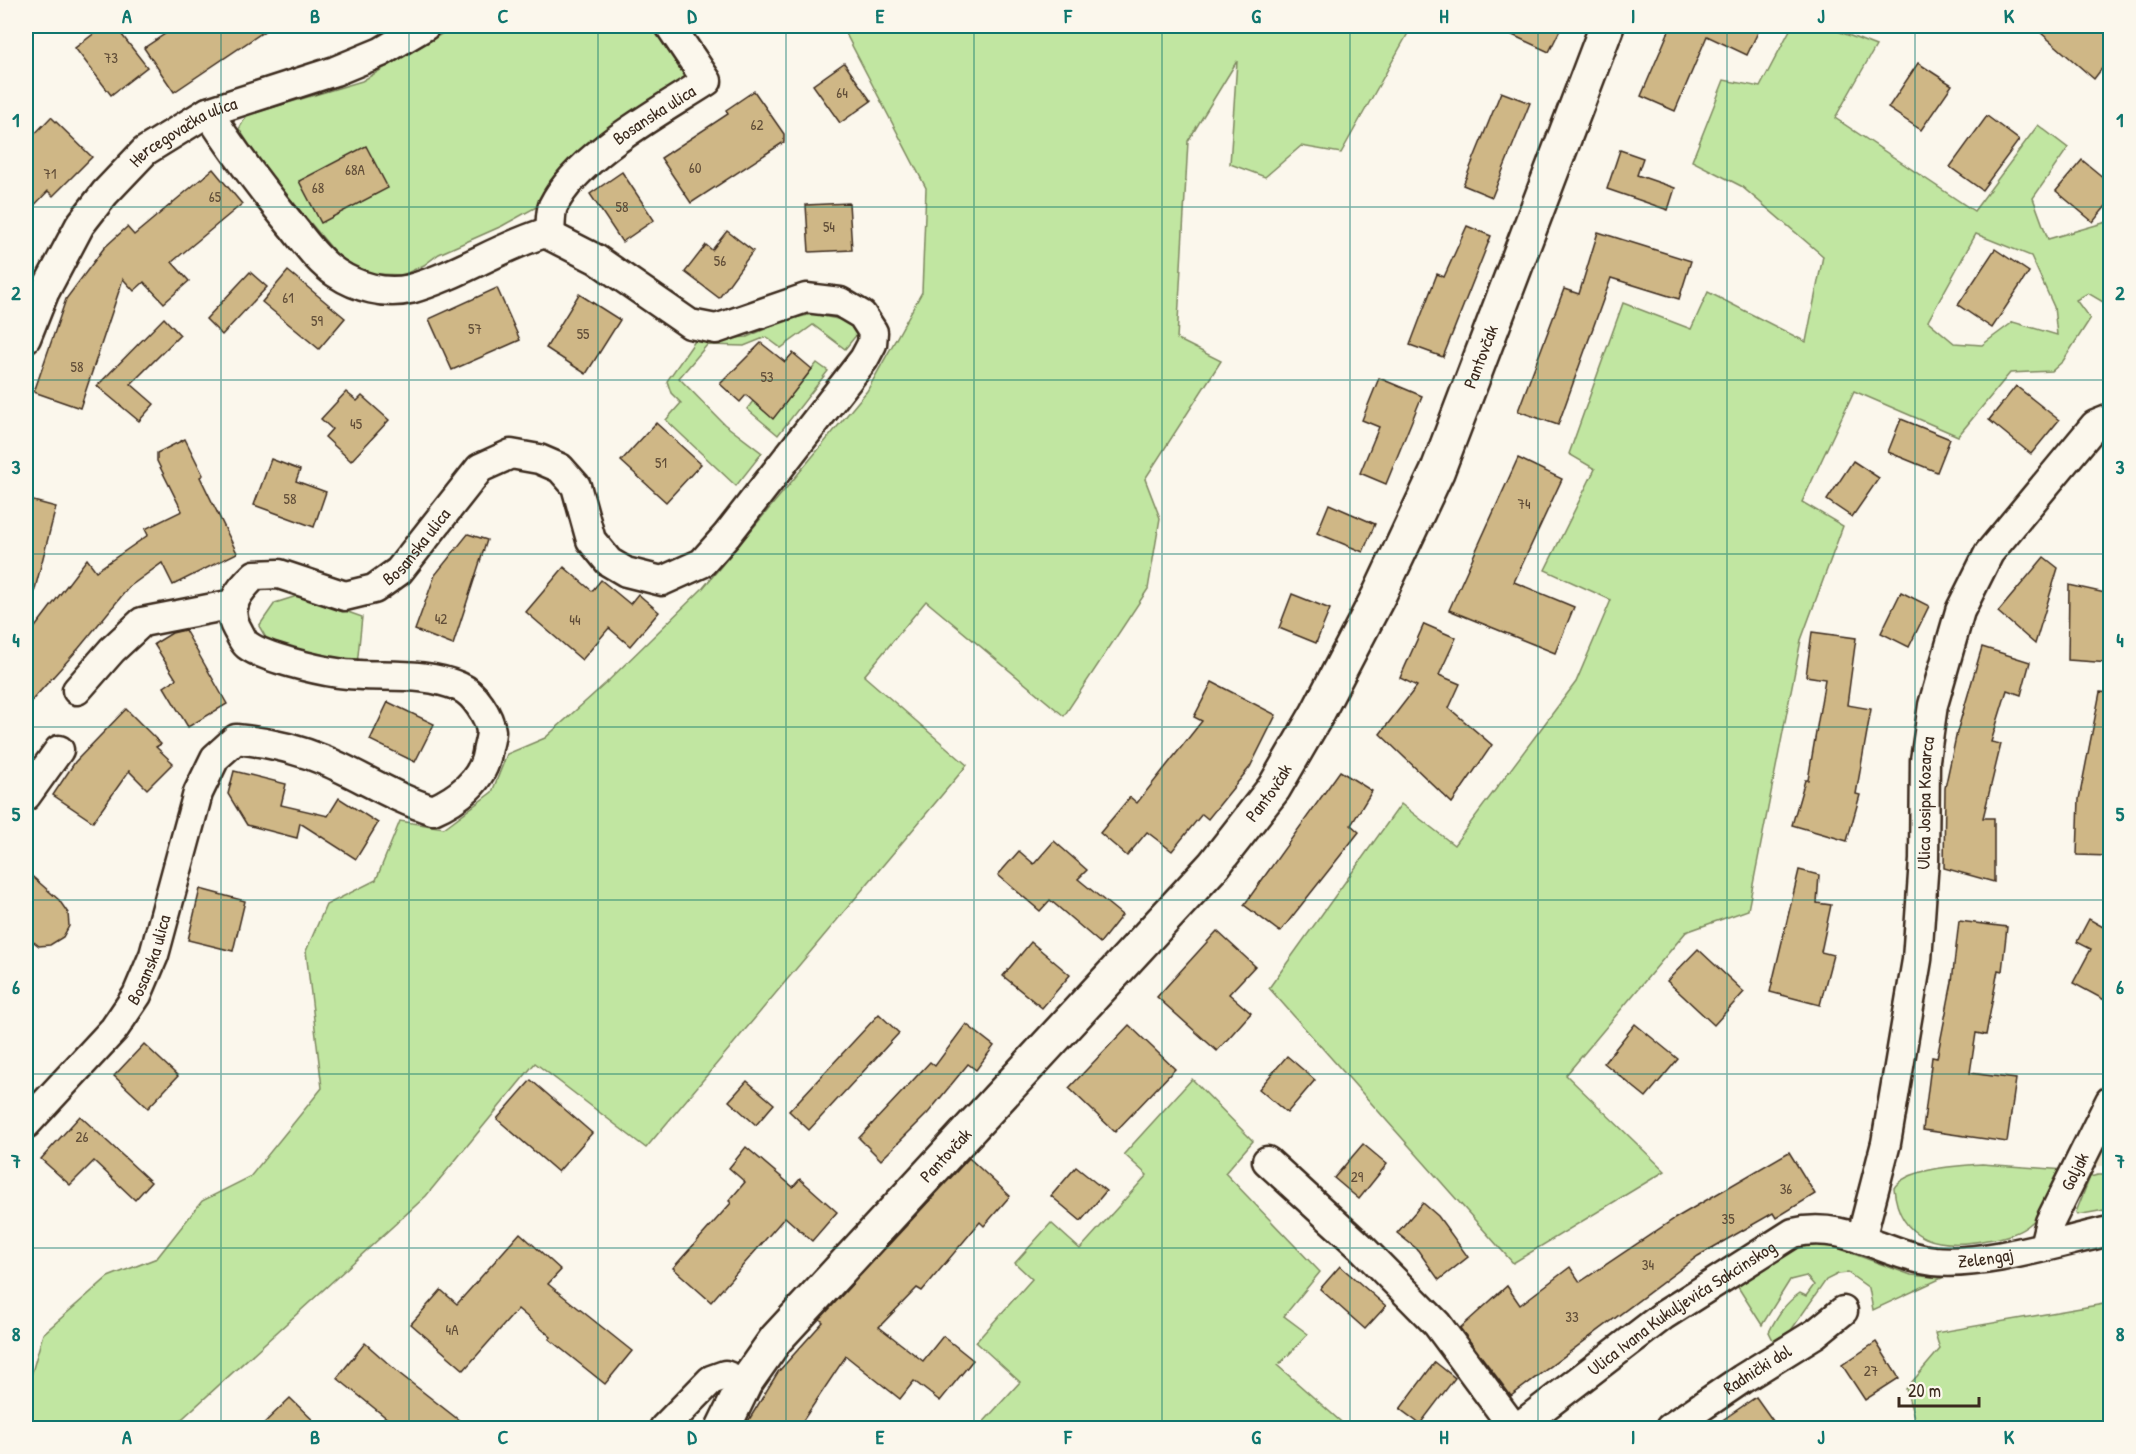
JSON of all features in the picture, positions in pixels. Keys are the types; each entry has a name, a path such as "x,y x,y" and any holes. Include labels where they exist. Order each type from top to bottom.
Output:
{"main road":[{"name":"Pantovčak","path":"723,1428 745,1383 776,1339 1214,865 1274,788 1317,714 1375,603 1437,472 1607,26"}],"street":[{"name":"Hercegovačka ulica","path":"26,338 35,287 105,193 146,151 208,112 381,52 425,26"},
{"name":"Bosanska ulica","path":"26,1124 114,1029 137,995 154,955 198,794 215,758 236,739 270,742 327,762 396,797 433,810 455,801 472,783 486,761 491,730 483,709 461,687 416,677 338,674 284,660 246,644 234,624 234,604 237,592 255,574 279,574 345,596 374,590 399,571 480,468 511,454 539,459 560,468 576,486 591,540 609,562 626,572 663,581 702,563 727,535 864,359 872,344 873,332 862,315 840,302 806,298 716,328 690,324 596,259 550,234 552,208 570,180 594,157 707,81 670,26"},
{"path":"208,112 243,167 314,253 334,272 359,285 386,291 409,289 518,241 550,234"},
{"name":"Ulica Josipa Kozarca","path":"1861,1239 1886,1143 1917,960 1924,860 1925,760 1933,705 1963,600 1989,553 2095,425 2110,419"},
{"path":"77,690 112,650 142,622 234,604"},
{"path":"26,796 59,750"},
{"name":"Goljak","path":"2044,1246 2050,1222 2110,1101"},
{"name":"Ulica Ivana Kukuljevića Sakcinskog","path":"1267,1161 1361,1247 1437,1324 1516,1428 1664,1315 1777,1241 1793,1233 1823,1229 1861,1239"},
{"name":"Zelengaj","path":"1861,1239 1907,1255 1954,1262 2044,1246 2110,1231"},
{"name":"Radnički dol","path":"1670,1428 1815,1333 1843,1311"},
{"path":"664,1428 711,1380 725,1376 745,1383"}],"shaded area":[{"path":"2110,1123 2110,1167 2092,1165"}],"green space":[{"path":"455,26 653,26 688,80 540,205 502,226 439,254 424,265 403,275 375,274 360,270 338,256 263,166 239,129 247,115 362,81"},
{"path":"853,26 1412,26 1341,153 1301,146 1265,177 1230,164 1237,61 1188,141 1177,339 1221,361 1145,479 1160,518 1148,589 1064,716 926,601 864,676 967,765 646,1148 535,1063 426,1196 172,1428 26,1428 26,1393 43,1334 108,1277 157,1258 202,1201 250,1177 322,1088 306,951 326,905 376,880 400,821 444,828 492,792 507,754 545,738 606,683 703,588 867,391 922,292 926,188 845,32"},
{"path":"1792,26 1825,26 1876,46 1835,118 1974,211 2038,125 2068,148 2033,198 2048,239 2110,221 2110,300 2108,305 2088,293 2076,300 2090,319 2063,361 2052,371 2010,373 1958,436 1854,391 1802,502 1843,526 1801,640 1748,910 1686,932 1566,1075 1665,1171 1513,1263 1269,988 1401,804 1454,845 1576,682 1611,600 1545,570 1595,469 1569,454 1623,303 1691,329 1708,292 1806,342 1823,256 1741,186 1692,161 1724,80 1760,87","holes":["1976,234 2031,256 2054,307 2057,335 2013,322 1982,345 1954,343 1928,321"]},
{"path":"813,314 847,321 858,333 845,349 813,325 781,348 766,337 744,346 707,345 679,378 724,424 762,453 736,486 666,420 681,403 671,393 667,381 695,341 747,337 786,320"},
{"path":"817,363 828,371 778,435 747,409 753,401 773,418"},
{"path":"300,595 362,617 357,665 270,645 259,626 275,603"},
{"path":"1192,1079 1253,1141 1225,1173 1320,1272 1284,1316 1308,1334 1278,1366 1348,1428 978,1428 1020,1382 976,1342 1032,1279 1015,1263 1051,1223 1080,1249 1147,1175 1124,1154"},
{"path":"1982,1164 2065,1170 2050,1199 2036,1219 2010,1235 1970,1243 1939,1242 1914,1231 1904,1221 1894,1188 1900,1181 1934,1169"},
{"path":"2110,1175 2110,1209 2077,1215 2076,1212 2090,1177"},
{"path":"1812,1244 1832,1246 1911,1275 1942,1278 1873,1310 1869,1288 1848,1273 1838,1274 1826,1280 1785,1339 1776,1346 1769,1332 1778,1315 1800,1293 1806,1296 1814,1285 1806,1276 1790,1280 1762,1325 1736,1284 1798,1248"},
{"path":"2110,1303 2110,1428 1917,1428 1906,1389 1940,1349 1935,1333"}],"building":[{"path":"104,26 115,26 147,67 111,95 75,48"},
{"path":"177,26 272,26 174,92 144,48"},
{"path":"1493,26 1562,26 1549,52"},
{"path":"1671,26 1761,26 1747,55 1707,36 1675,111 1641,96"},
{"path":"2033,26 2110,26 2110,58 2094,79"},
{"path":"844,63 871,101 840,123 813,85"},
{"path":"1918,63 1952,85 1921,130 1888,108"},
{"path":"754,91 784,134 784,142 691,203 661,158 728,114 726,110"},
{"path":"1501,92 1530,103 1492,197 1463,185"},
{"path":"1987,116 2019,140 1982,190 1950,167"},
{"path":"51,117 92,157 53,196 48,191 26,214 26,143"},
{"path":"366,146 388,188 321,223 299,181"},
{"path":"1620,150 1643,158 1637,175 1675,188 1668,210 1607,189"},
{"path":"2082,160 2110,183 2110,201 2093,222 2056,191"},
{"path":"213,169 242,204 172,262 189,281 164,303 144,282 134,291 123,279 80,408 34,392 66,299 104,248 127,227 134,235"},
{"path":"622,172 654,220 622,242 590,194"},
{"path":"849,203 852,250 809,252 806,205"},
{"path":"1467,226 1491,236 1443,357 1410,345 1437,274 1444,277"},
{"path":"727,231 753,251 719,298 685,272 706,245 712,250"},
{"path":"1598,232 1691,261 1679,299 1611,278 1558,425 1518,411 1564,289 1579,294"},
{"path":"1995,249 2029,272 1992,328 1958,305"},
{"path":"288,271 345,318 319,349 262,302"},
{"path":"250,272 267,287 222,335 206,319"},
{"path":"497,288 520,340 452,370 429,319"},
{"path":"579,294 620,320 586,374 546,348"},
{"path":"164,318 180,335 131,384 154,404 139,421 97,386"},
{"path":"761,343 785,362 793,353 812,369 773,419 746,395 740,402 720,384"},
{"path":"1379,378 1422,396 1386,484 1360,473 1379,427 1362,420"},
{"path":"2016,386 2059,420 2031,454 1989,420"},
{"path":"346,392 357,401 362,396 389,420 351,461 325,437 332,429 321,419"},
{"path":"1901,419 1950,439 1937,472 1888,452"},
{"path":"656,423 701,464 666,502 621,461"},
{"path":"185,439 203,475 200,477 237,553 173,585 162,563 129,587 26,707 26,639 87,559 96,571 148,535 145,529 182,511 157,461 157,453"},
{"path":"1518,458 1562,479 1514,582 1574,607 1555,653 1449,610"},
{"path":"271,459 300,470 296,481 326,492 314,527 254,505"},
{"path":"1853,461 1879,478 1852,517 1827,500"},
{"path":"26,499 56,507 33,597 26,596"},
{"path":"1329,504 1375,524 1363,552 1317,533"},
{"path":"468,534 487,540 453,645 415,630 435,575"},
{"path":"2044,557 2058,568 2035,644 1998,612"},
{"path":"564,567 592,591 601,580 630,604 638,594 659,612 630,646 609,628 582,660 526,612"},
{"path":"2069,585 2110,594 2110,663 2068,660"},
{"path":"1901,592 1929,606 1909,647 1881,633"},
{"path":"1292,594 1330,609 1316,643 1279,628"},
{"path":"1424,624 1456,638 1439,675 1460,684 1449,708 1492,745 1452,803 1380,734 1417,686 1400,678"},
{"path":"185,630 227,704 188,727 164,687 176,679 154,644 172,633"},
{"path":"1812,632 1856,638 1847,705 1871,709 1856,794 1860,795 1847,841 1792,825 1805,780 1808,780 1825,679 1806,676"},
{"path":"1982,647 2030,662 2021,695 2007,690 1991,742 2001,744 1983,818 1994,818 1994,882 1944,868 1945,788 1957,732"},
{"path":"1212,682 1276,715 1250,767 1208,819 1202,814 1172,851 1147,832 1127,856 1100,833 1130,797 1137,803 1202,721 1194,717"},
{"path":"2100,692 2110,693 2110,856 2077,855 2079,799"},
{"path":"388,702 434,724 415,762 370,740"},
{"path":"126,709 161,744 156,747 173,763 147,789 129,771 93,822 53,795 75,762"},
{"path":"234,771 286,784 281,805 328,816 339,798 378,823 356,859 300,823 297,838 247,825 228,794"},
{"path":"1340,771 1372,791 1351,825 1359,832 1280,932 1244,905"},
{"path":"1054,841 1087,870 1078,879 1122,915 1100,943 1050,900 1040,911 998,875 1019,851 1034,864"},
{"path":"1799,870 1819,875 1817,903 1831,905 1821,952 1833,955 1820,1005 1770,992"},
{"path":"26,871 59,900 68,913 69,926 63,937 50,945 39,946 26,936"},
{"path":"200,889 245,901 233,951 188,940"},
{"path":"2110,912 2110,1003 2073,983 2091,949 2077,942 2089,919 2103,927"},
{"path":"1959,921 2007,927 2002,971 1998,970 1986,1035 1976,1033 1970,1073 2016,1079 2007,1142 1923,1130 1932,1057 1937,1058 1952,982"},
{"path":"1217,931 1255,966 1229,994 1251,1013 1217,1051 1157,997"},
{"path":"1031,942 1070,975 1042,1008 1003,976"},
{"path":"1698,949 1744,992 1714,1025 1667,981"},
{"path":"879,1014 899,1033 809,1130 789,1111"},
{"path":"966,1024 994,1046 976,1070 968,1064 928,1113 881,1160 859,1138 930,1062 935,1066"},
{"path":"1635,1024 1678,1059 1646,1097 1604,1063"},
{"path":"1129,1025 1175,1069 1115,1132 1069,1088"},
{"path":"144,1044 178,1076 148,1108 114,1076"},
{"path":"1287,1056 1315,1080 1287,1113 1259,1089"},
{"path":"531,1080 592,1133 558,1172 497,1119"},
{"path":"747,1081 774,1104 756,1125 729,1101"},
{"path":"80,1116 151,1182 135,1200 94,1161 70,1185 41,1159"},
{"path":"1363,1144 1387,1164 1359,1199 1334,1178"},
{"path":"746,1147 793,1187 800,1179 837,1212 812,1241 785,1217 711,1302 673,1268 731,1203 729,1201 745,1182 729,1168"},
{"path":"1789,1152 1815,1194 1776,1218 1773,1213 1698,1256 1511,1396 1460,1328 1507,1286 1520,1305 1570,1267 1580,1282 1674,1219"},
{"path":"969,1158 1010,1196 984,1226 980,1222 922,1291 917,1288 879,1327 923,1361 943,1336 973,1360 940,1401 914,1381 900,1399 846,1356 798,1428 744,1428 778,1372 823,1322 820,1319"},
{"path":"1076,1167 1106,1191 1081,1221 1051,1196"},
{"path":"1423,1203 1438,1216 1468,1257 1439,1280 1417,1249 1397,1233"},
{"path":"520,1233 561,1270 548,1284 632,1351 605,1384 549,1339 551,1337 518,1309 464,1370 411,1324 441,1290 457,1304"},
{"path":"1340,1266 1386,1306 1365,1329 1320,1289"},
{"path":"1876,1342 1899,1378 1865,1400 1842,1365"},
{"path":"365,1343 400,1374 469,1428 399,1428 337,1378"},
{"path":"1435,1362 1455,1378 1420,1424 1400,1409"},
{"path":"1756,1397 1778,1428 1711,1428"},
{"path":"290,1398 321,1428 259,1428"}]}
